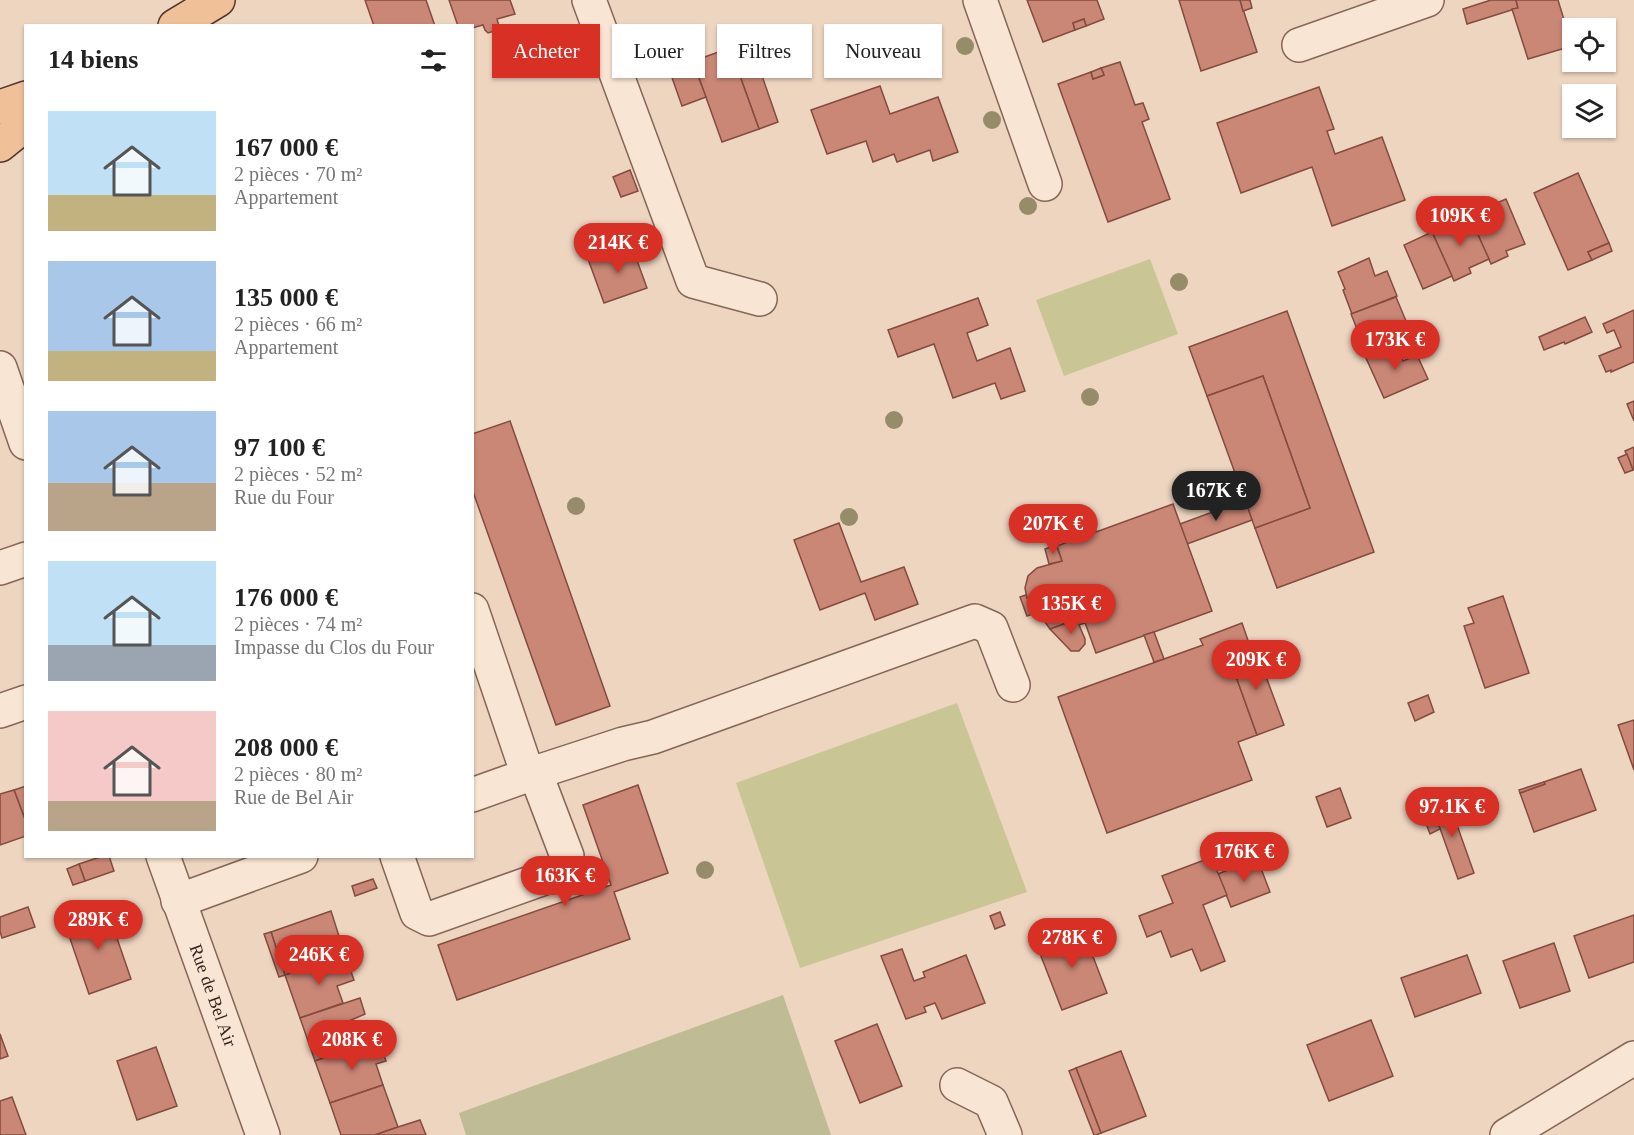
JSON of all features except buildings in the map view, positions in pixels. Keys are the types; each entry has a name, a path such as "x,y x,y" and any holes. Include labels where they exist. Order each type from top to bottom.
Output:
{"main road":[{"path":"178,24 218,0"},
{"path":"0,107 24,99"},
{"path":"0,145 24,126"}],"street":[{"path":"589,0 693,281 760,299"},
{"path":"981,0 1045,184"},
{"path":"1299,45 1427,0"},
{"path":"0,368 24,437"},
{"path":"0,568 24,560"},
{"path":"398,858 417,914 429,919 564,871 567,856 532,773 474,615"},
{"path":"474,794 532,773 623,744 653,737 975,621 991,628 1013,685"},
{"path":"0,711 24,703"},
{"name":"Rue de Bel Air","path":"164,858 263,1135"},
{"path":"178,900 295,858"},
{"path":"1507,1135 1634,1058"},
{"path":"957,1084 991,1102 1005,1135"}],"shaded area":[{"path":"1150,259 1178,334 1064,376 1036,300"},
{"path":"957,703 1027,892 800,968 736,783"},
{"path":"783,995 831,1135 466,1135 459,1113"}]}
